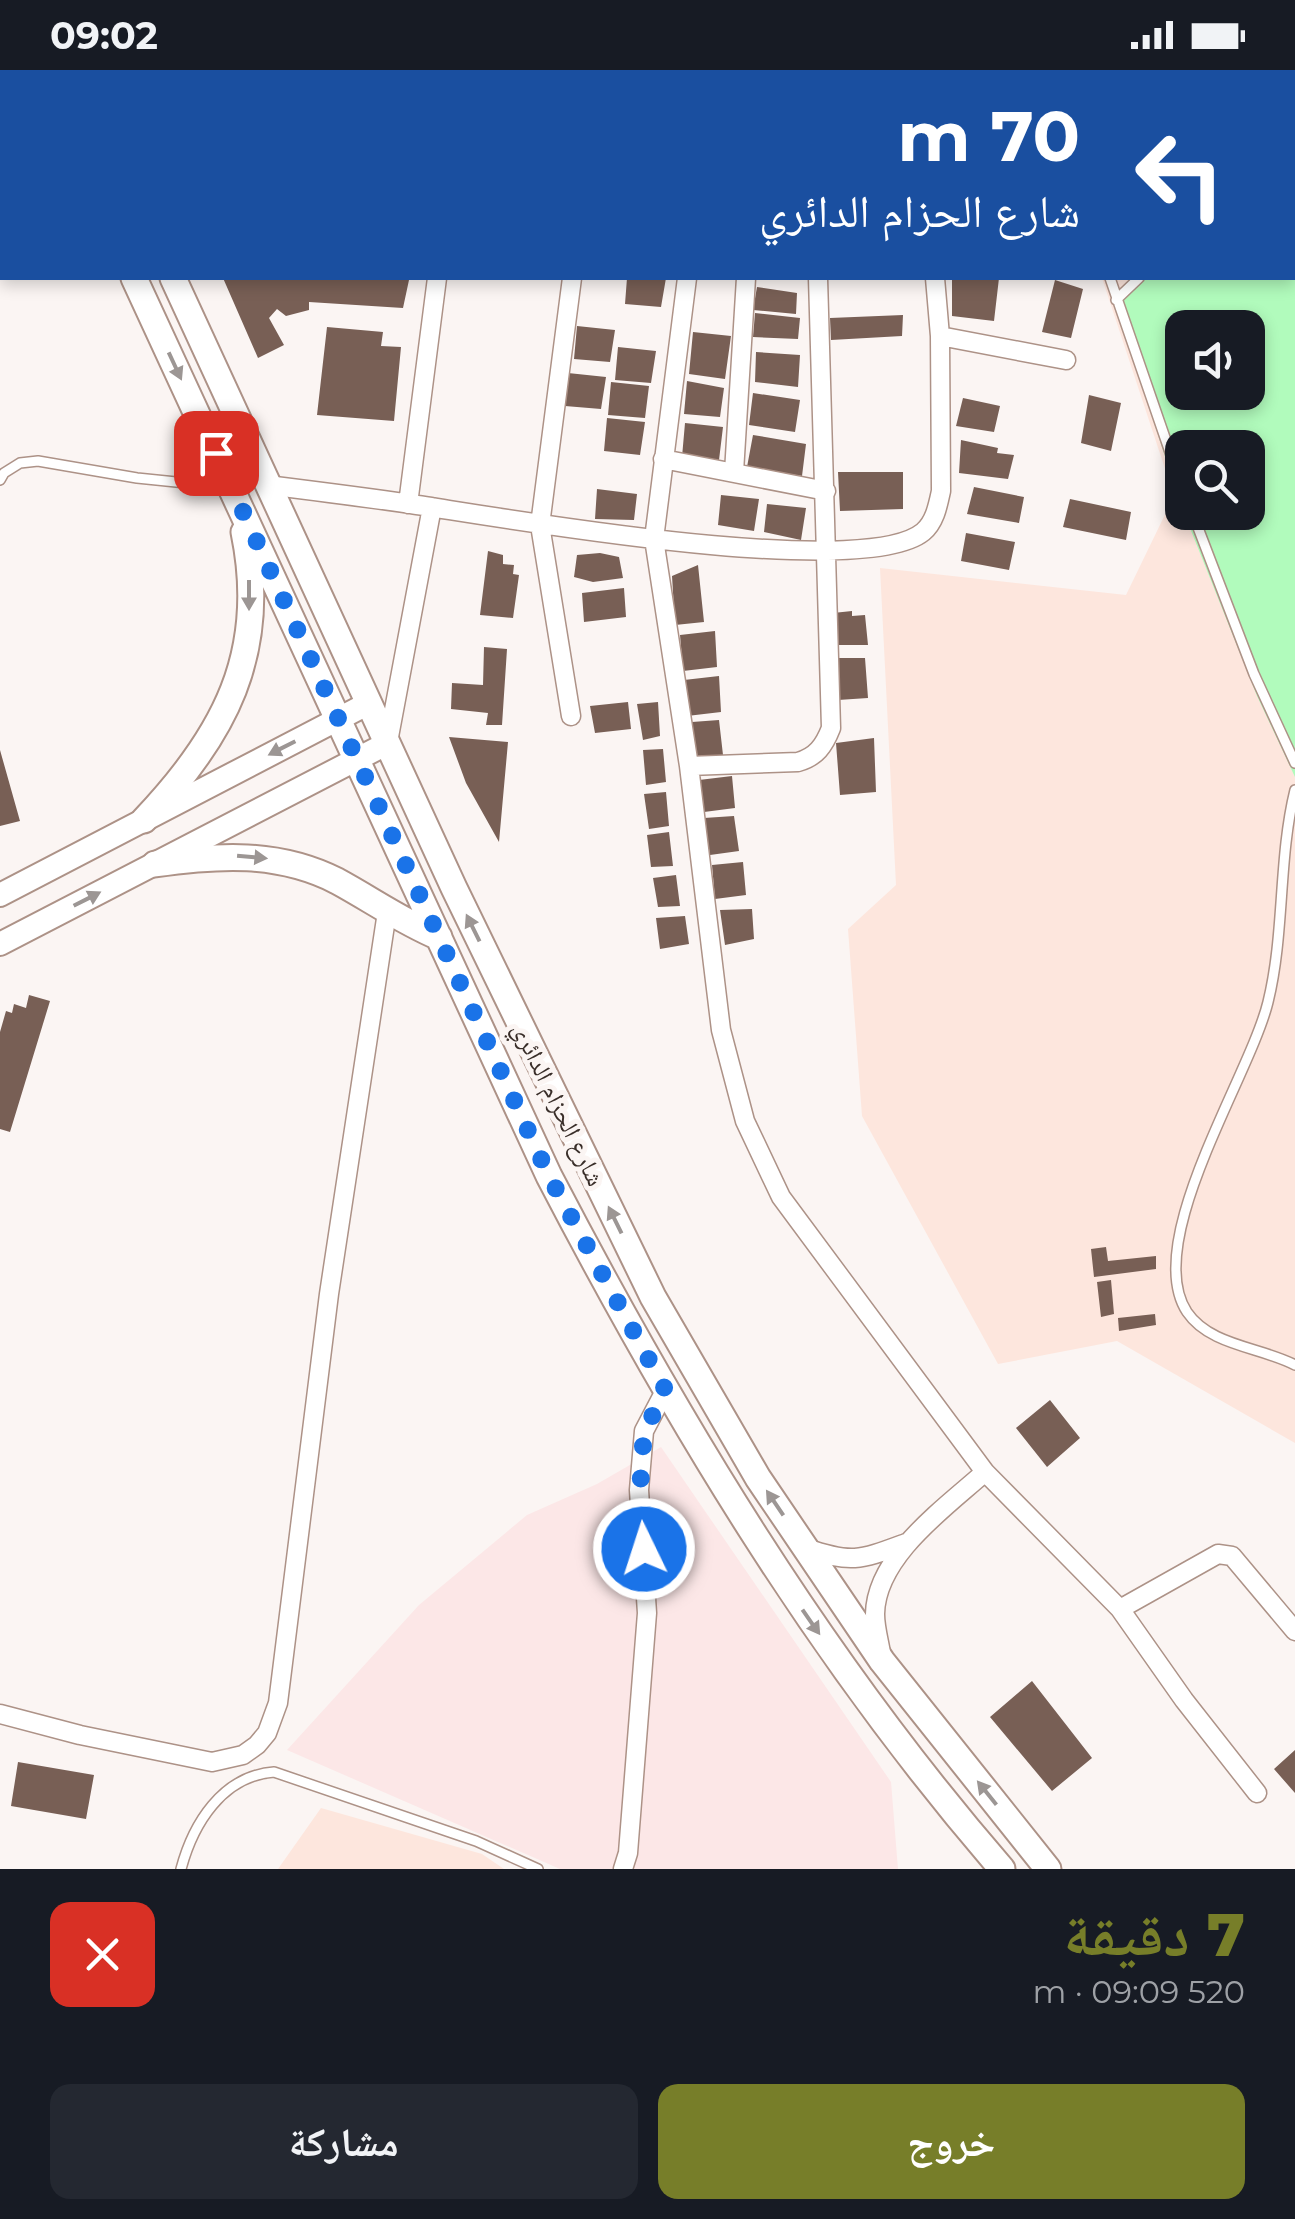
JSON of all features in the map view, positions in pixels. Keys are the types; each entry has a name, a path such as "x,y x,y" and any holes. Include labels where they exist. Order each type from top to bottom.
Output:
{"main road":[{"name":"شارع الحزام الدائري","path":"135,280 549,1176 666,1391 772,1567 827,1645 1002,1869"},
{"name":"شارع الحزام الدائري","path":"174,280 454,888 653,1297 758,1478 882,1662 1048,1869"},
{"path":"144,820 203,752 237,683 246,645 250,596 247,546 235,493"},
{"path":"155,864 213,856 275,860 333,880 439,937"}],"street":[{"path":"408,504 437,280"},
{"path":"571,716 540,525 572,280"},
{"path":"688,280 654,540 689,766 720,1030 745,1121 781,1197 985,1472 1120,1610 1257,1793"},
{"path":"734,472 746,280"},
{"path":"689,766 798,762 810,758 822,747 832,716 818,280"},
{"path":"267,485 654,540 825,552 888,546 923,533 935,516 941,491 940,336 935,280"},
{"path":"940,336 1066,360"},
{"path":"663,459 826,491"},
{"path":"0,944 388,742 432,507"},
{"path":"0,895 369,703"},
{"path":"0,1714 212,1762 244,1755 267,1733 278,1703 329,1294 387,912"},
{"path":"626,1867 647,1613 641,1470 644,1431 666,1391"},
{"path":"882,1662 875,1612 888,1571 906,1543 985,1472"},
{"path":"805,1547 841,1560 872,1556 906,1543"},
{"path":"1120,1610 1218,1554 1232,1556 1295,1630"}],"lane":[{"path":"1111,280 1165,439"},
{"path":"1116,300 1137,280"},
{"path":"0,480 20,463 38,461 235,493"},
{"path":"1199,530 1254,674 1295,763"},
{"path":"1295,790 1269,997 1255,1044 1217,1124 1188,1200 1176,1272 1178,1292 1202,1328 1219,1338 1295,1365"},
{"path":"181,1869 192,1836 216,1800 245,1778 274,1772 476,1841 538,1869"}],"shaded area":[{"path":"1103,280 1295,280 1295,1443 1117,1341 998,1364 862,1116 848,929 896,885 880,568 1126,595 1165,515 1165,530 1265,530 1265,430 1165,430 1165,469"},
{"path":"661,1447 891,1782 898,1869 560,1869 287,1750 419,1605 527,1515 597,1484"},
{"path":"321,1808 482,1854 504,1869 278,1869"}],"green space":[{"path":"1134,280 1295,280 1295,777 1257,696 1191,530 1265,530 1265,430 1165,430 1165,456 1117,308"}],"building":[{"path":"224,280 409,280 403,308 309,302 309,310 286,316 277,309 269,318 284,345 258,358"},
{"path":"627,280 666,280 661,307 625,304"},
{"path":"952,280 999,280 994,321 952,316"},
{"path":"1055,280 1083,289 1071,338 1042,332"},
{"path":"757,287 797,293 796,314 753,310"},
{"path":"755,313 800,318 798,339 753,337"},
{"path":"903,315 902,336 831,340 830,318"},
{"path":"577,326 615,330 610,362 574,359"},
{"path":"327,327 383,332 381,346 401,347 394,421 317,415"},
{"path":"693,332 731,336 725,379 689,374"},
{"path":"618,347 656,351 651,383 615,380"},
{"path":"756,352 800,355 798,387 755,382"},
{"path":"568,373 606,377 601,409 565,406"},
{"path":"687,381 724,388 720,417 684,414"},
{"path":"611,382 649,386 645,418 608,415"},
{"path":"753,393 800,400 795,432 749,425"},
{"path":"1089,395 1121,403 1111,451 1081,443"},
{"path":"963,398 1000,406 994,432 956,426"},
{"path":"607,418 645,422 640,455 604,451"},
{"path":"685,423 723,427 719,460 682,457"},
{"path":"753,435 806,444 802,476 747,467"},
{"path":"961,440 1014,455 1008,479 959,473"},
{"path":"838,472 903,472 903,509 840,511"},
{"path":"974,487 1024,497 1019,523 967,514"},
{"path":"597,489 637,494 634,520 595,519"},
{"path":"721,495 759,499 754,531 718,525"},
{"path":"1070,499 1131,512 1126,540 1063,527"},
{"path":"767,504 806,508 801,540 764,532"},
{"path":"966,533 1015,542 1009,570 961,561"},
{"path":"488,551 503,555 503,564 514,565 513,574 519,575 513,618 480,615"},
{"path":"600,553 619,557 623,578 593,582 574,577 577,555"},
{"path":"698,565 704,622 675,625 672,576"},
{"path":"624,588 626,617 584,622 582,593"},
{"path":"852,611 852,616 865,615 868,645 834,645 833,613"},
{"path":"715,631 717,667 683,671 680,635"},
{"path":"484,647 507,649 502,725 486,725 488,713 451,709 452,683 483,685"},
{"path":"835,658 865,658 868,698 838,700"},
{"path":"719,676 721,712 687,716 684,680"},
{"path":"628,702 631,729 595,733 590,706"},
{"path":"658,702 660,736 643,740 637,704"},
{"path":"719,720 723,755 696,758 692,722"},
{"path":"449,737 508,742 499,842 466,783"},
{"path":"874,738 876,792 840,795 836,743"},
{"path":"663,749 666,782 646,785 643,750"},
{"path":"0,750 20,821 0,826"},
{"path":"732,776 735,808 704,812 699,780"},
{"path":"666,792 669,826 649,829 644,794"},
{"path":"734,816 739,851 710,855 704,818"},
{"path":"669,832 673,866 651,867 647,835"},
{"path":"743,862 746,895 715,899 712,865"},
{"path":"676,875 680,906 658,907 653,878"},
{"path":"752,909 754,939 725,945 720,910"},
{"path":"685,916 689,944 660,949 656,918"},
{"path":"29,995 50,1001 10,1132 0,1129 0,1032 6,1011 12,1013 14,1004 26,1008"},
{"path":"1106,1247 1108,1261 1156,1256 1156,1269 1094,1277 1091,1249"},
{"path":"1111,1280 1114,1314 1101,1317 1097,1282"},
{"path":"1155,1314 1156,1325 1119,1331 1118,1318"},
{"path":"1050,1400 1080,1438 1047,1467 1016,1428"},
{"path":"1032,1681 1092,1758 1052,1791 990,1717"},
{"path":"1295,1750 1295,1793 1274,1769"},
{"path":"18,1762 94,1775 86,1819 11,1806"}],"route":[{"path":"216,453 549,1176 666,1391 644,1431 640,1490 644,1549"}]}
